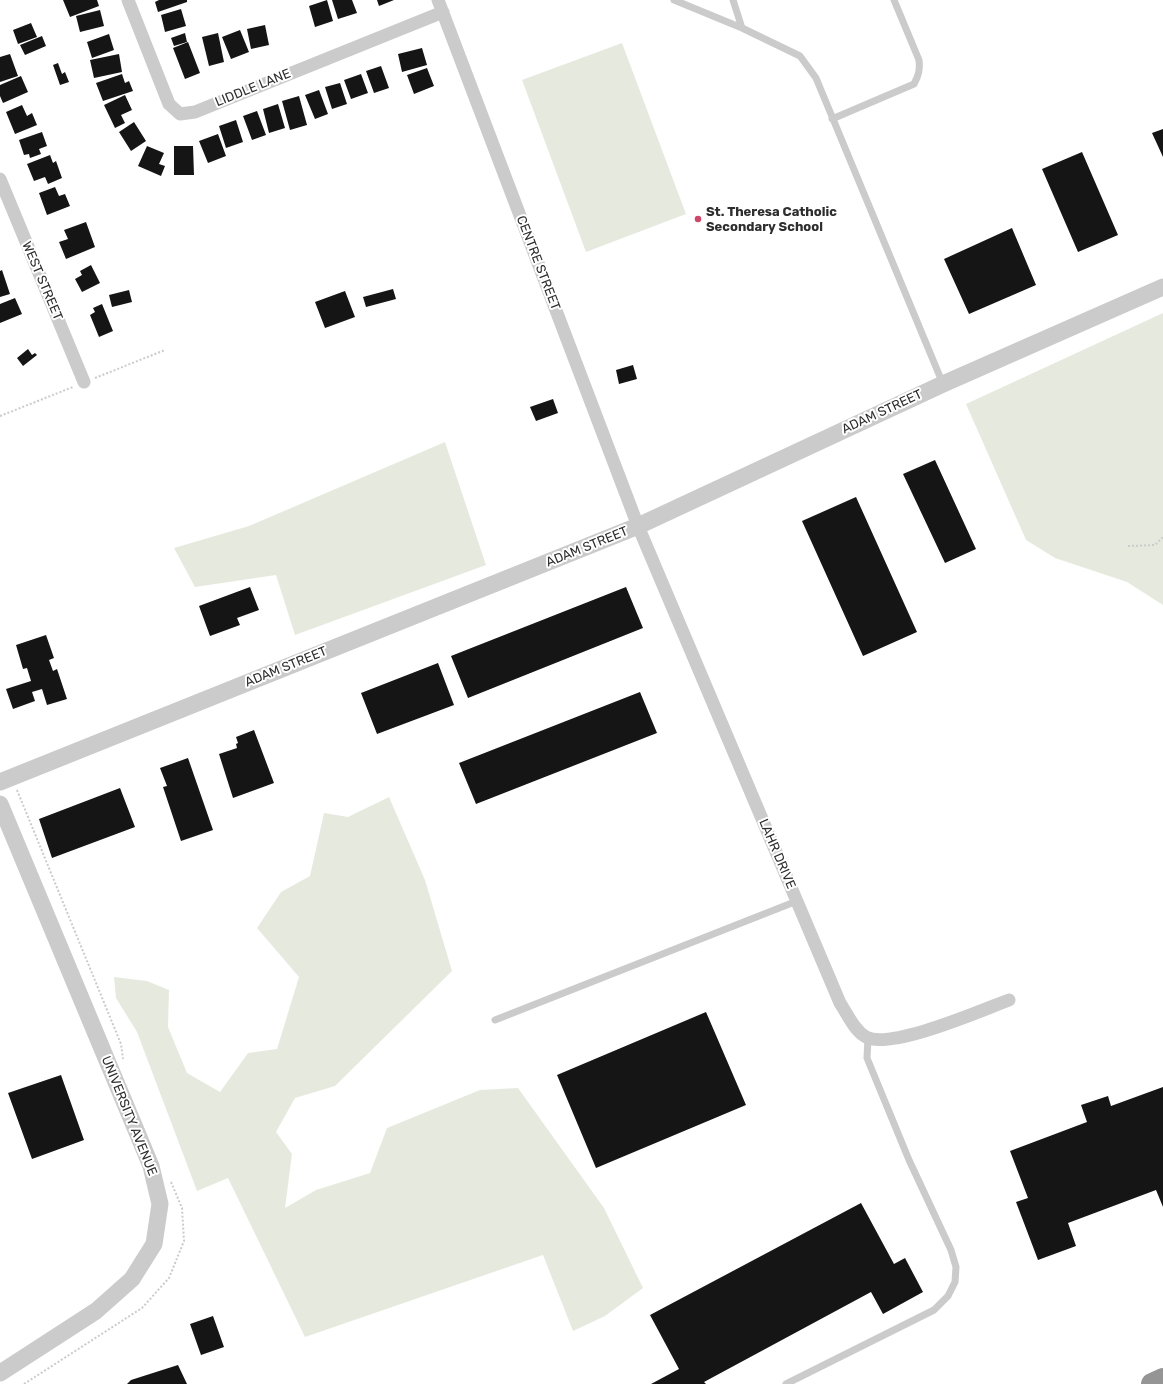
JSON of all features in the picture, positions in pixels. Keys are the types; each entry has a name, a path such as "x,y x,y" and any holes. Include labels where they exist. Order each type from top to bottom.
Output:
{"highway":[{"path":"1152,1384 1163,1379"}],"street":[{"name":"LIDDLE LANE","path":"128,0 169,104 180,114 195,112 440,6"},
{"name":"CENTRE STREET","path":"440,6 638,526"},
{"name":"WEST STREET","path":"0,179 84,382"},
{"name":"ADAM STREET","path":"6,780 638,526 944,384 1163,287"},
{"name":"LAHR DRIVE","path":"638,526 840,1004 857,1030 868,1038"},
{"name":"UNIVERSITY AVENUE","path":"0,804 151,1166 160,1204 154,1244 132,1279 96,1311 0,1374"},
{"path":"868,1038 880,1040 909,1036 1010,1000"}],"lane":[{"path":"674,0 742,28 800,56 816,78 944,384"},
{"path":"733,0 742,28"},
{"path":"832,119 914,84 918,77 920,69 919,60 894,0"},
{"path":"495,1020 797,901"},
{"path":"786,1384 934,1310 948,1296 955,1282 956,1267 951,1250 909,1160 867,1058 868,1038"}],"path":[{"path":"1128,546 1155,545 1163,537"},
{"path":"6,780 121,1044 124,1063"},
{"path":"24,1384 142,1308 169,1278 184,1241 182,1208 170,1179"}],"shaded area":[{"path":"622,43 686,214 586,252 522,80"},
{"path":"1163,313 1163,605 1127,582 1055,558 1026,540 966,404"},
{"path":"445,442 486,565 295,635 276,575 195,587 174,548 249,526"},
{"path":"389,797 425,880 452,971 335,1086 295,1098 276,1132 292,1154 285,1208 316,1190 370,1173 387,1128 480,1090 518,1088 604,1208 643,1288 605,1316 573,1331 543,1255 305,1337 228,1178 197,1191 137,1032 116,998 114,977 147,981 169,990 168,1027 187,1073 220,1092 248,1053 277,1049 299,977 257,928 281,892 310,876 324,813 348,817"}],"building":[{"path":"63,0 97,0 99,6 70,17"},
{"path":"159,0 187,0 187,2 158,12 155,2"},
{"path":"327,0 333,21 315,27 309,6"},
{"path":"332,0 352,0 357,13 338,19"},
{"path":"377,0 394,0 379,6"},
{"path":"181,9 186,26 165,32 161,15"},
{"path":"100,10 104,26 80,32 76,16"},
{"path":"31,23 37,37 18,44 13,30"},
{"path":"265,25 269,45 251,49 247,29"},
{"path":"240,30 249,52 231,59 222,37"},
{"path":"185,33 187,42 174,46 171,38"},
{"path":"218,33 224,62 209,66 202,37"},
{"path":"109,34 114,50 92,58 87,42"},
{"path":"42,36 46,46 25,55 20,45"},
{"path":"188,42 200,73 185,79 173,48"},
{"path":"422,48 427,65 402,72 398,54"},
{"path":"10,54 18,76 0,82 0,57"},
{"path":"119,54 122,72 94,78 90,60"},
{"path":"58,63 62,74 65,72 69,82 60,85 53,65"},
{"path":"381,66 389,88 374,93 366,71"},
{"path":"427,68 434,86 414,94 407,75"},
{"path":"122,74 125,83 129,81 133,91 103,101 96,83"},
{"path":"361,74 368,93 351,99 344,80"},
{"path":"21,76 28,92 3,103 0,96 0,85"},
{"path":"340,83 347,104 332,109 325,87"},
{"path":"319,90 328,114 315,119 305,95"},
{"path":"125,95 132,110 121,115 125,123 115,128 104,105"},
{"path":"299,96 307,125 290,130 282,101"},
{"path":"278,104 285,128 269,133 263,109"},
{"path":"22,105 27,116 32,113 37,125 15,134 6,112"},
{"path":"257,111 266,135 252,140 243,116"},
{"path":"236,120 243,142 226,148 219,126"},
{"path":"134,122 146,141 131,151 119,132"},
{"path":"1163,129 1163,157 1152,133"},
{"path":"42,132 47,146 39,149 41,154 30,158 29,154 24,155 19,140"},
{"path":"218,134 226,156 208,163 199,141"},
{"path":"147,146 164,153 159,164 165,166 161,176 138,166"},
{"path":"174,146 193,146 194,175 174,175"},
{"path":"1082,152 1118,235 1078,252 1042,169"},
{"path":"50,155 53,163 56,161 62,178 48,184 45,177 34,181 27,164"},
{"path":"55,187 59,196 65,194 70,206 47,215 39,193"},
{"path":"86,222 95,247 66,259 59,242 68,239 64,230"},
{"path":"1012,228 1036,285 969,314 944,259"},
{"path":"91,265 100,283 82,292 75,279 82,275 80,271"},
{"path":"2,270 10,294 0,297 0,271"},
{"path":"393,289 396,299 366,307 363,297"},
{"path":"129,290 132,302 112,307 109,295"},
{"path":"345,291 355,317 325,328 315,302"},
{"path":"15,298 22,314 0,323 0,304"},
{"path":"102,304 113,331 99,337 90,315 95,312 93,308"},
{"path":"28,349 32,355 35,353 37,355 23,366 17,358"},
{"path":"633,365 637,379 619,384 616,370"},
{"path":"553,399 558,413 536,421 530,407"},
{"path":"935,460 976,549 945,563 903,474"},
{"path":"856,497 917,632 863,656 802,521"},
{"path":"250,587 259,610 237,618 240,625 210,636 199,606"},
{"path":"626,587 643,628 468,698 451,656"},
{"path":"46,635 54,658 49,660 53,671 57,669 67,699 47,705 42,689 32,692 35,701 13,709 6,689 31,681 27,668 23,669 16,645"},
{"path":"438,663 454,705 377,734 361,693"},
{"path":"640,692 657,733 476,804 459,763"},
{"path":"254,730 274,783 233,798 219,754 237,748 236,744 238,743 236,737"},
{"path":"188,758 213,830 181,841 163,787 167,786 160,768"},
{"path":"120,788 135,827 52,858 39,819"},
{"path":"706,1012 746,1105 596,1168 557,1075"},
{"path":"61,1075 84,1140 32,1159 8,1093"},
{"path":"1163,1087 1163,1207 1156,1190 1068,1223 1076,1246 1038,1260 1016,1202 1028,1198 1010,1151 1087,1122 1081,1105 1108,1096 1111,1106"},
{"path":"861,1203 894,1264 905,1258 923,1292 883,1314 871,1292 704,1382 706,1384 651,1384 679,1369 650,1315"},
{"path":"213,1316 224,1347 201,1355 190,1324"},
{"path":"178,1365 187,1384 127,1384 131,1380"}],"place":[{"name":"St. Theresa Catholic Secondary School","path":"698,219"}]}
